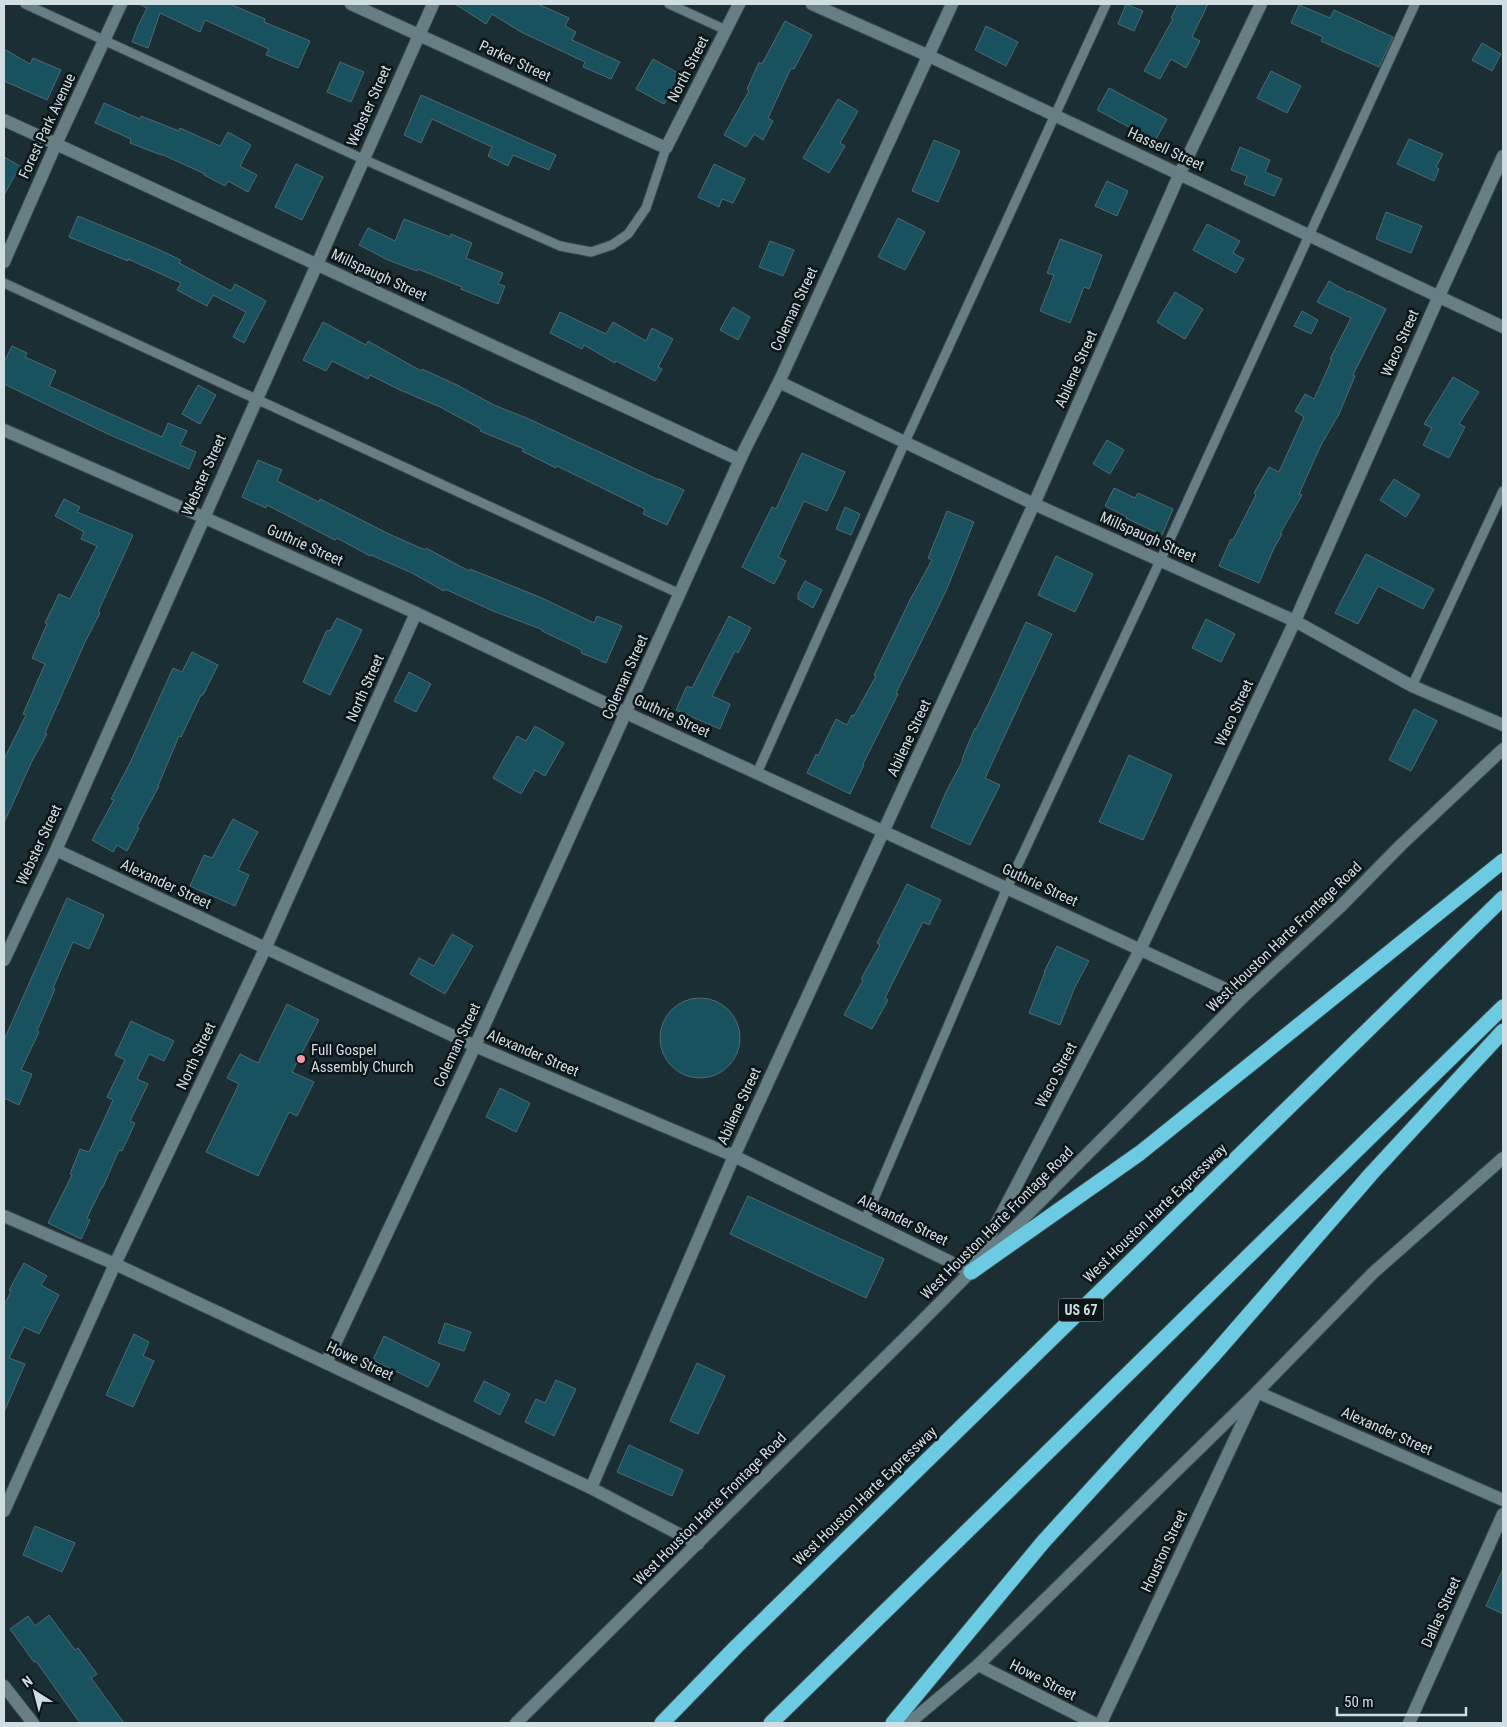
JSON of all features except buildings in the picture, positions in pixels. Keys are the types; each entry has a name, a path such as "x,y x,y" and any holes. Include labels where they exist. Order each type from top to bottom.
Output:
{"highway":[{"path":"971,1272 1140,1153 1503,861"},
{"name":"West Houston Harte Expressway","path":"662,1723 737,1646 1503,898"},
{"path":"771,1723 1503,1007"},
{"path":"893,1723 1044,1541 1212,1358 1371,1174 1503,1031"}],"street":[{"name":"Forest Park Avenue","path":"4,262 121,4"},
{"name":"Parker Street","path":"350,4 666,148"},
{"name":"Webster Street","path":"4,960 56,850 433,4"},
{"name":"North Street","path":"666,148 739,4"},
{"name":"Hassell Street","path":"812,4 1056,115 1503,327"},
{"name":"Coleman Street","path":"326,1363 475,1046 740,460 779,382 952,4"},
{"name":"Abilene Street","path":"591,1488 734,1156 1034,504 1180,174 1261,4"},
{"name":"Millspaugh Street","path":"4,120 740,460"},
{"name":"Waco Street","path":"971,1272 1140,950 1295,621 1503,156"},
{"name":"Millspaugh Street","path":"779,382 1034,504 1295,621 1412,686 1503,725"},
{"name":"Guthrie Street","path":"4,430 416,613 626,713 1243,998"},
{"name":"North Street","path":"4,1511 115,1264 265,949 416,613"},
{"name":"West Houston Harte Frontage Road","path":"516,1723 971,1272 1243,998 1503,749"},
{"name":"Alexander Street","path":"56,850 475,1046 734,1156 971,1272"},
{"path":"909,1723 978,1665 1257,1392 1373,1273 1503,1158"},
{"name":"Howe Street","path":"4,1216 115,1264 591,1488 698,1544"},
{"name":"Alexander Street","path":"1257,1392 1503,1500"},
{"name":"Houston Street","path":"1101,1723 1257,1392"},
{"name":"Dallas Street","path":"1409,1723 1503,1514"},
{"name":"Howe Street","path":"978,1665 1094,1723"},
{"path":"4,1686 33,1723"}],"lane":[{"path":"25,4 363,159 560,246 591,252 612,246 628,234 646,208 666,148"},
{"path":"669,4 726,30"},
{"path":"757,773 905,442 1106,4"},
{"path":"865,1220 1007,888 1160,561 1415,4"},
{"path":"4,283 680,594"},
{"path":"1412,686 1503,491"}],"place":[{"name":"Full Gospel Assembly Church","path":"301,1059"}]}
